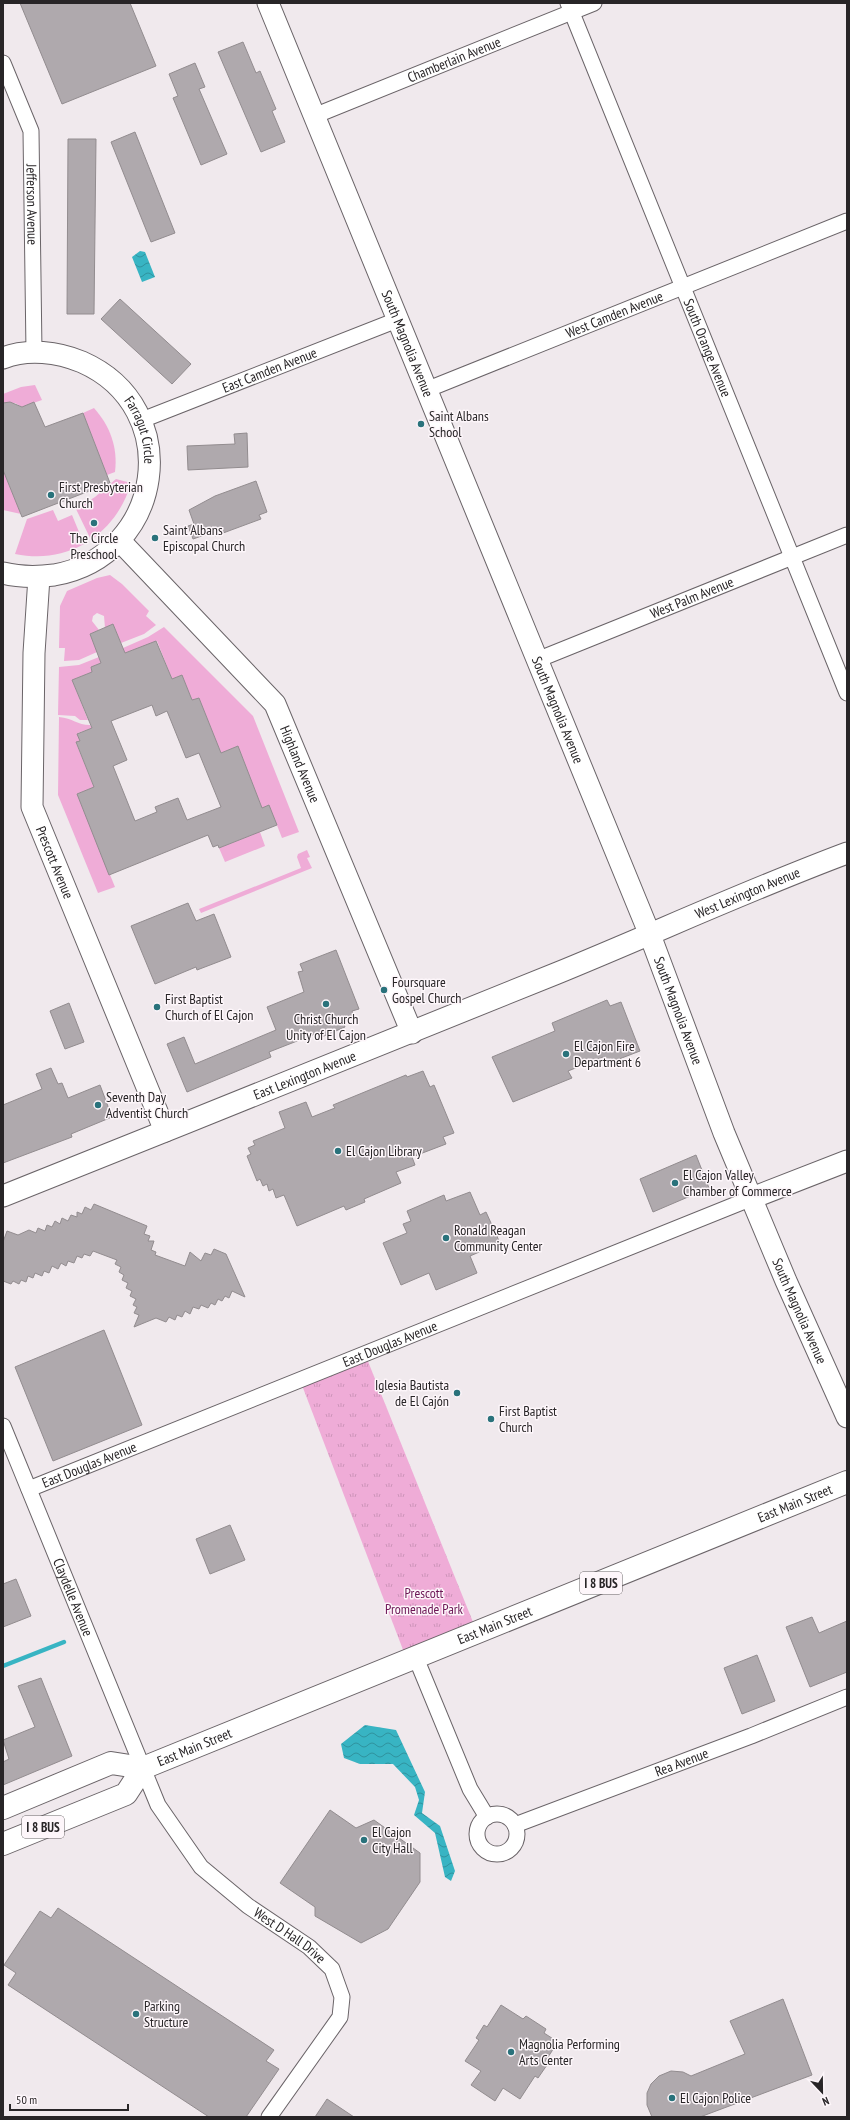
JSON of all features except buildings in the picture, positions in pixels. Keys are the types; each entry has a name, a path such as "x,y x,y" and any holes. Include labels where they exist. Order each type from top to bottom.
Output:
{"main road":[{"name":"East Main Street","path":"3,1808 111,1763 143,1768 847,1482"},
{"name":"East Main Street","path":"3,1844 126,1794 143,1768"}],"street":[{"name":"South Magnolia Avenue","path":"268,3 650,935 723,1129 789,1287 847,1417"},
{"name":"Chamberlain Avenue","path":"314,116 569,8 594,3"},
{"name":"South Orange Avenue","path":"569,8 847,693"},
{"name":"Jefferson Avenue","path":"3,63 31,131 34,352"},
{"name":"West Camden Avenue","path":"426,390 847,221"},
{"name":"East Camden Avenue","path":"142,420 397,320"},
{"name":"Farragut Circle","path":"3,358 34,352 68,356 98,369 124,392 142,420 150,452 149,484 139,515 120,541 101,557 71,572 39,577 3,573"},
{"name":"West Palm Avenue","path":"537,660 847,535"},
{"name":"Highland Avenue","path":"120,541 275,704 412,1033"},
{"name":"Prescott Avenue","path":"39,577 34,654 32,807 165,1131"},
{"name":"West Lexington Avenue","path":"650,935 798,871 847,853"},
{"name":"East Lexington Avenue","path":"3,1196 412,1033 650,935"},
{"path":"752,1198 847,1161"},
{"name":"East Douglas Avenue","path":"28,1490 752,1198"},
{"name":"Claydelle Avenue","path":"3,1426 143,1768"},
{"path":"416,1658 470,1788 487,1817"},
{"name":"Rea Avenue","path":"515,1825 751,1736 847,1697"},
{"name":"West D Hall Drive","path":"143,1768 158,1805 201,1867 248,1906 309,1947 332,1969 342,1998 340,2017 269,2117"},
{"path":"493,1814 506,1816 515,1825 517,1836 512,1846 503,1852 491,1852 481,1845 477,1832 479,1826 487,1817 493,1814"}],"green space":[{"path":"35,385 42,400 22,407 15,403 3,403 3,394 21,387"},
{"path":"94,408 100,415 112,437 114,446 116,463 115,472 107,475 83,413"},
{"path":"3,470 21,514 3,510"},
{"path":"116,479 131,483 125,500 111,522 91,540 76,509 95,497"},
{"path":"53,510 58,521 72,515 84,544 59,554 33,556 15,554 27,519"},
{"path":"110,575 122,584 149,611 146,616 156,625 144,634 121,643 113,624 105,628 104,616 97,613 93,616 92,621 99,630 90,634 97,652 79,660 64,661 65,648 59,648 60,606 67,591 97,578"},
{"path":"164,627 253,716 299,832 282,838 269,805 262,808 238,746 221,753 199,698 192,700 182,675 172,679 157,641 125,653 123,648 148,637"},
{"path":"99,657 101,663 91,667 92,672 72,680 88,720 80,720 75,716 58,715 59,667 79,665"},
{"path":"59,717 90,725 92,728 78,733 80,741 76,743 94,787 77,794 115,887 98,893 58,795"},
{"path":"249,826 260,832 265,846 225,862 219,848 252,835"},
{"path":"307,850 310,857 307,858 312,868 201,913 199,909 301,868 297,857 298,854"},
{"name":"Prescott Promenade Park","path":"365,1354 475,1627 405,1655 300,1380"}],"water":[{"path":"140,251 145,252 155,277 142,282 132,257"},
{"path":"365,1725 396,1730 425,1792 422,1813 440,1826 455,1871 451,1881 445,1877 435,1833 414,1815 419,1800 415,1787 393,1764 360,1764 344,1758 341,1744"}],"waterway":[{"path":"3,1666 64,1642"}],"place":[{"name":"Saint Albans School","path":"421,424"},
{"name":"First Presbyterian Church","path":"51,495"},
{"name":"The Circle Preschool","path":"94,523"},
{"name":"Saint Albans Episcopal Church","path":"155,538"},
{"name":"Foursquare Gospel Church","path":"384,990"},
{"name":"Christ Church Unity of El Cajon","path":"326,1004"},
{"name":"First Baptist Church of El Cajon","path":"157,1007"},
{"name":"El Cajon Fire Department 6","path":"566,1054"},
{"name":"Seventh Day Adventist Church","path":"98,1105"},
{"name":"El Cajon Library","path":"338,1151"},
{"name":"El Cajon Valley Chamber of Commerce","path":"675,1183"},
{"name":"Ronald Reagan Community Center","path":"446,1238"},
{"name":"Iglesia Bautista de El Cajón","path":"457,1393"},
{"name":"First Baptist Church","path":"491,1419"},
{"name":"El Cajon City Hall","path":"364,1840"},
{"name":"Parking Structure","path":"136,2014"},
{"name":"Magnolia Performing Arts Center","path":"511,2052"},
{"name":"El Cajon Police","path":"672,2098"}]}
